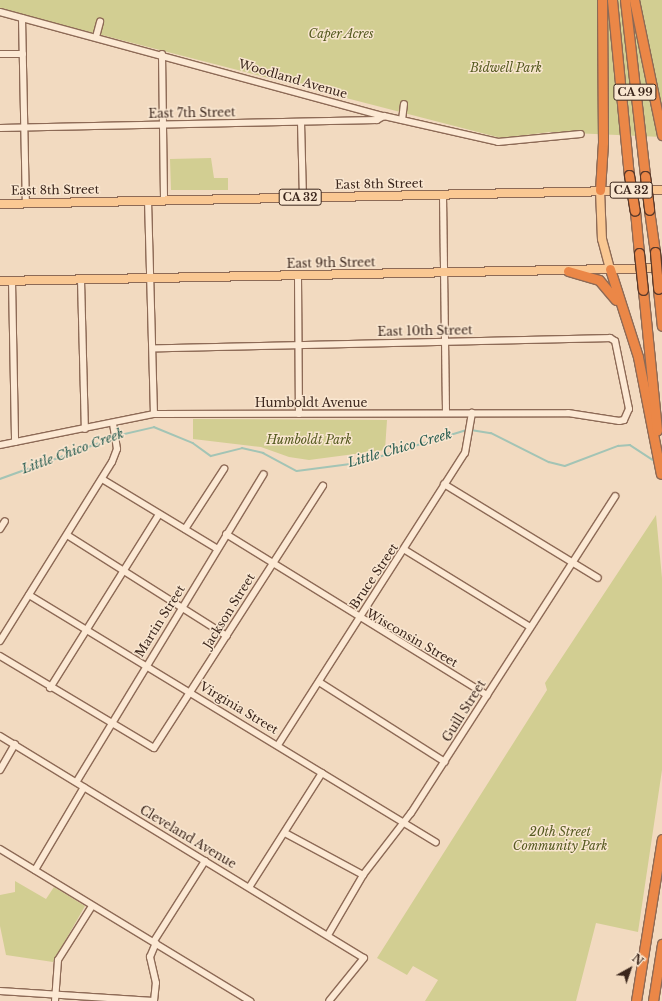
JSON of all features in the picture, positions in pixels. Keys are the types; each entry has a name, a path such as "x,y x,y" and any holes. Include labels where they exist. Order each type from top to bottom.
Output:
{"highway":[{"path":"600,190 602,0"},
{"name":"CA 99","path":"625,4 655,252 662,326"},
{"path":"635,4 662,135"},
{"name":"CA 99","path":"612,5 629,175 643,290 657,450 662,478"},
{"path":"610,269 629,328 657,450"},
{"path":"568,271 593,277 604,284 616,298 629,328"},
{"path":"636,1001 662,839"},
{"path":"653,1001 662,944"},
{"path":"632,1001 638,986"}],"main road":[{"name":"East 8th Street","path":"0,204 303,197 443,196 600,190 662,190"},
{"path":"600,190 602,239 610,269"},
{"name":"East 9th Street","path":"0,281 662,268"}],"street":[{"name":"Woodland Avenue","path":"0,12 162,54 384,116 503,143 581,134"},
{"path":"22,18 26,203"},
{"path":"96,37 100,22"},
{"path":"0,54 23,54"},
{"path":"162,54 164,200"},
{"path":"402,120 404,104"},
{"name":"East 7th Street","path":"0,128 377,120 384,116"},
{"path":"301,122 303,197"},
{"path":"443,196 446,413"},
{"path":"148,200 154,414"},
{"path":"298,276 299,414"},
{"path":"81,280 85,429"},
{"path":"12,281 15,442"},
{"name":"East 10th Street","path":"153,348 610,338 615,341 629,403 624,420"},
{"name":"Humboldt Avenue","path":"0,445 154,414 446,413 472,416 568,413 624,420"},
{"name":"Bruce Street","path":"278,745 358,619 405,550 444,484 465,453 470,434 472,416"},
{"path":"0,641 102,479 117,446 113,423"},
{"path":"185,529 224,469"},
{"name":"Martin Street","path":"77,781 146,665 183,608 216,548 264,474"},
{"path":"102,479 216,548"},
{"path":"444,484 572,560 598,578"},
{"name":"Jackson Street","path":"112,724 154,748 323,486"},
{"name":"Guill Street","path":"328,935 363,875 445,762 572,560 615,496"},
{"path":"50,688 124,573 159,514"},
{"path":"0,529 5,521"},
{"name":"Wisconsin Street","path":"226,534 358,619 487,695"},
{"path":"67,535 124,573 227,636"},
{"path":"405,550 530,627"},
{"name":"Virginia Street","path":"29,595 88,629 436,842"},
{"path":"0,656 50,688 112,724"},
{"path":"319,682 445,762"},
{"name":"Cleveland Avenue","path":"0,736 77,781 84,787 205,861 250,886 364,958 329,1001"},
{"path":"0,770 15,744"},
{"path":"250,886 322,773"},
{"path":"35,870 84,787"},
{"path":"285,832 363,875"},
{"path":"0,849 250,1001"},
{"path":"0,991 154,1000 156,983 150,957 155,942 205,861"},
{"path":"56,1001 58,960 92,906"}],"green space":[{"name":"Bidwell Park","path":"0,0 662,0 662,137 550,132 501,138 24,15 0,8"},
{"path":"211,158 214,178 228,178 228,190 171,190 170,159"},
{"name":"Humboldt Park","path":"193,419 387,420 385,450 309,460 289,457 261,447 193,439"},
{"name":"20th Street Community Park","path":"656,515 662,578 662,770 638,932 596,923 576,1001 425,1001 438,980 413,966 407,975 377,958 547,690 545,683"},
{"path":"15,881 46,899 54,887 85,906 53,962 6,955 0,926 0,895 15,892"}],"waterway":[{"name":"Little Chico Creek","path":"116,436 154,427 193,443 211,456 242,448 263,453 297,471 359,463 467,430"},
{"name":"Little Chico Creek","path":"471,430 491,433 549,462 565,466 618,446 630,445 655,461"},
{"name":"Little Chico Creek","path":"0,479 113,438"}],"park label":[{"name":"Caper Acres","path":"341,34"}]}
